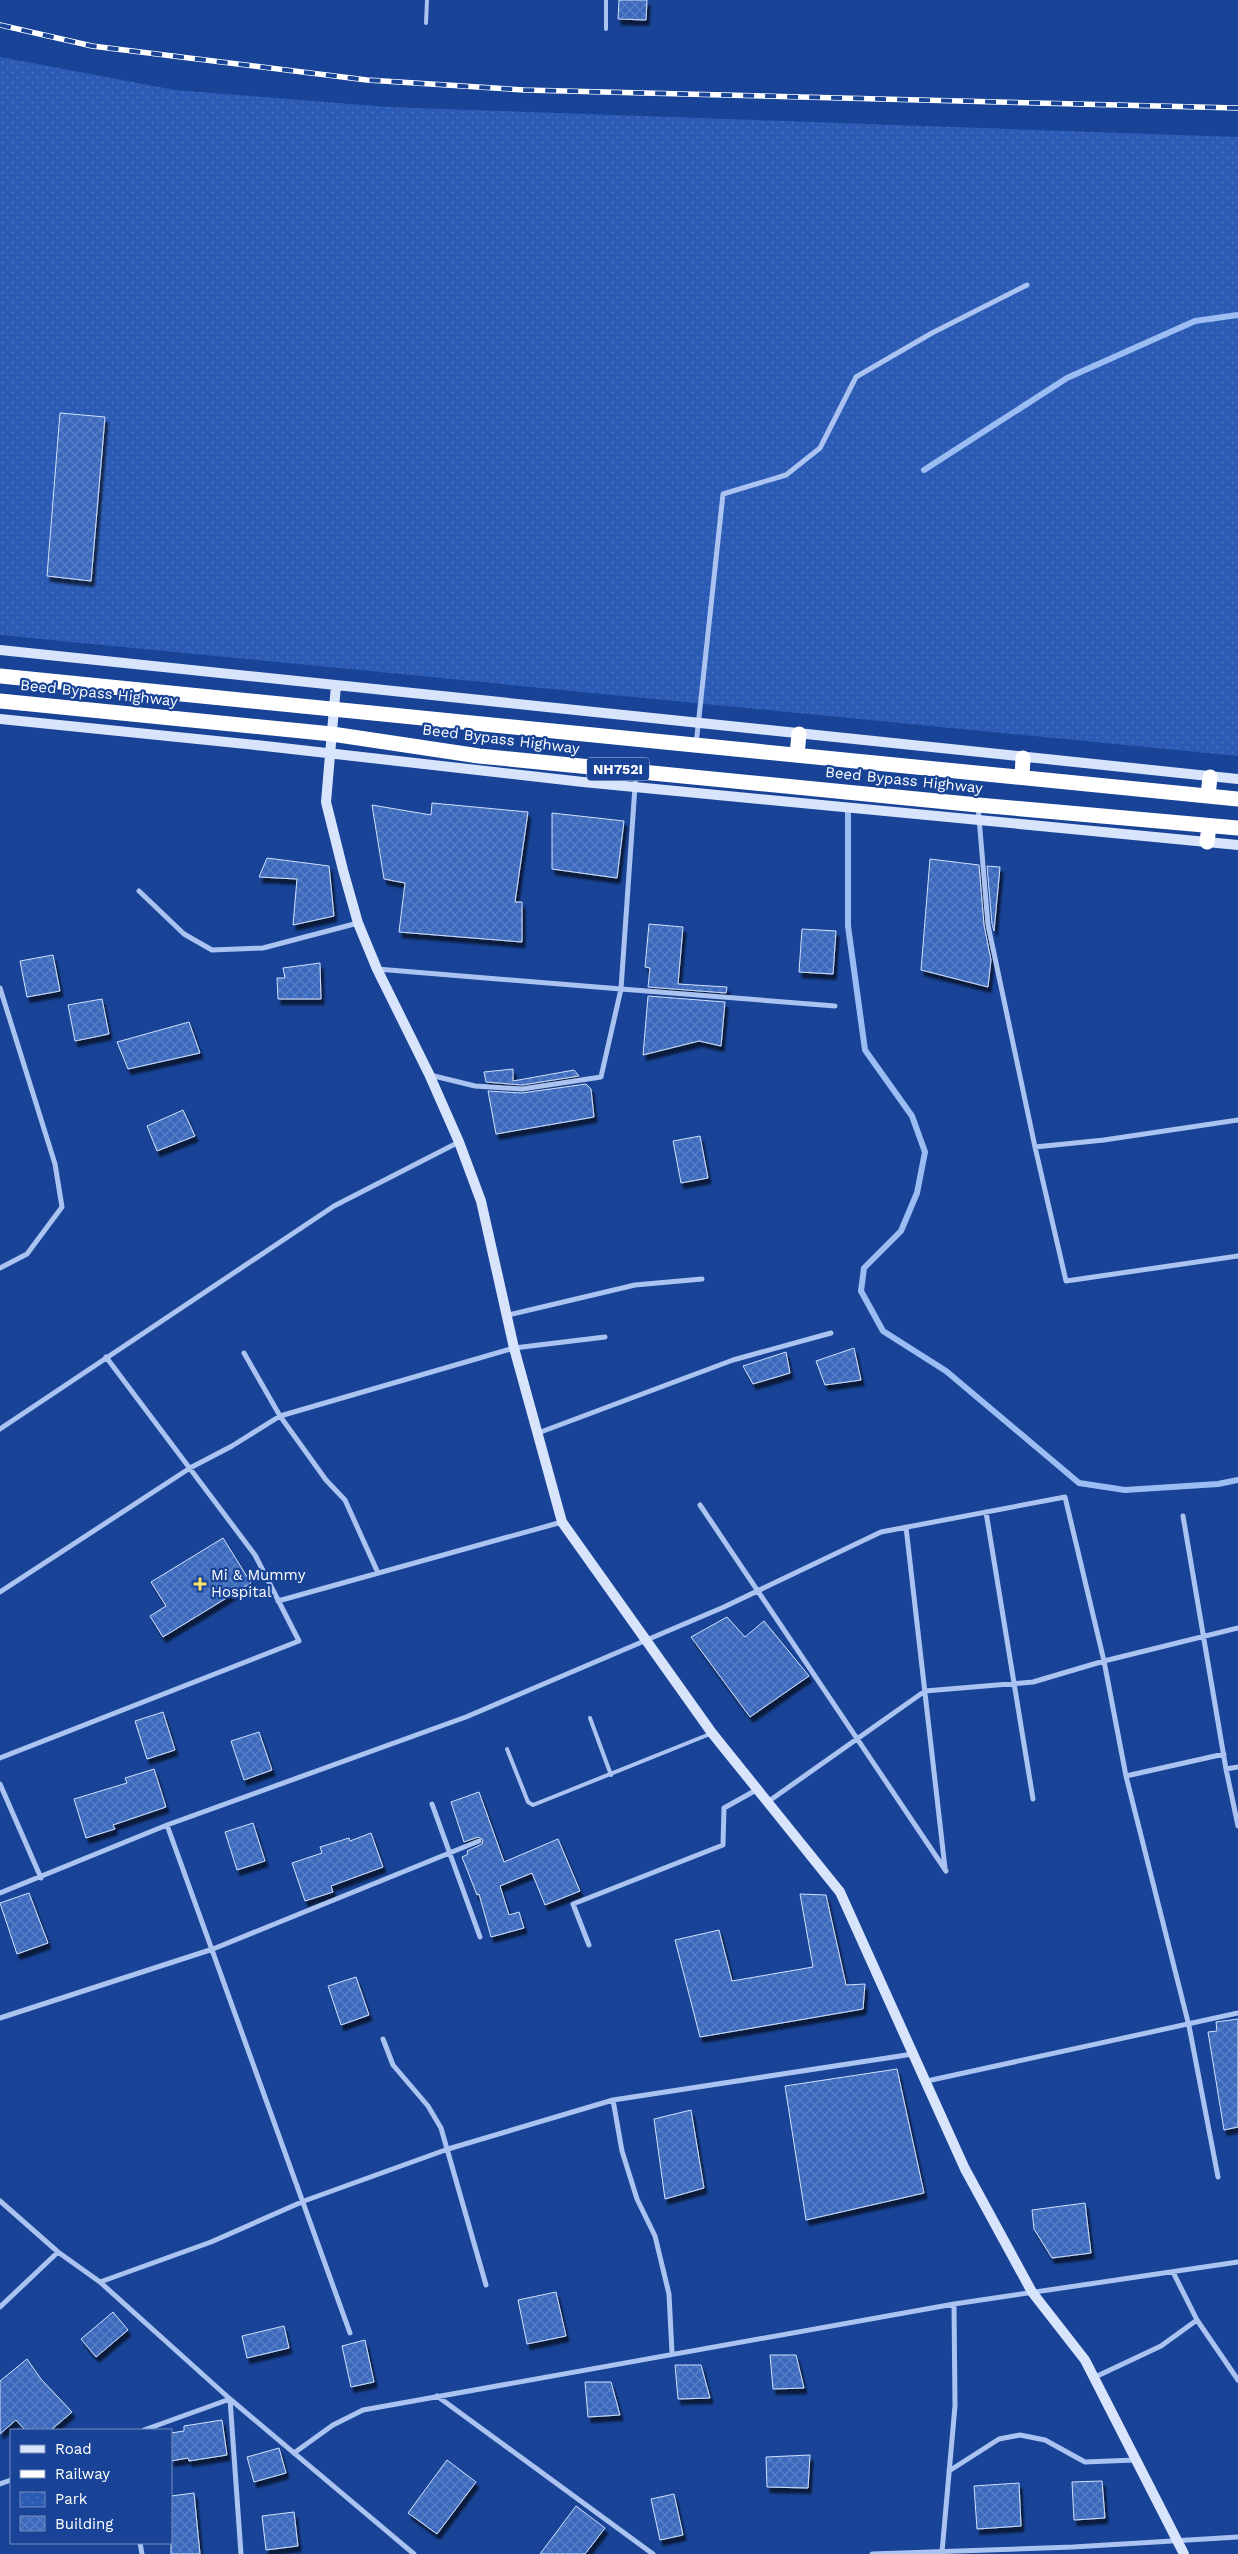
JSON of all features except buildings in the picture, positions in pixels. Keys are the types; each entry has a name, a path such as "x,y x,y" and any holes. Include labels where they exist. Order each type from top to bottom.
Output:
{"highway":[{"name":"Beed Bypass Highway","path":"0,676 1238,798"},
{"name":"Beed Bypass Highway","path":"0,701 332,734 479,756 636,771 979,812 1238,828"},
{"path":"797,755 799,734"},
{"path":"1022,777 1023,758"},
{"path":"1208,796 1210,777"},
{"path":"1207,842 1209,826"}],"street":[{"path":"696,745 723,494 786,475 820,448 856,377 932,334 1027,285"},
{"path":"0,650 1238,779"},
{"path":"336,685 326,802 358,923 377,969 429,1074 459,1142 481,1201 514,1348 562,1522 712,1733 769,1801 840,1892 965,2168 1032,2292 1086,2360 1093,2378 1184,2554"},
{"path":"0,719 635,787 979,812 1238,845"},
{"path":"429,1074 475,1086 522,1089 600,1077 621,989 636,771"},
{"path":"979,812 988,925 1035,1147 1066,1281 1238,1256"},
{"path":"139,891 184,934 212,950 263,948 358,923"},
{"path":"377,969 835,1006"},
{"path":"0,988 55,1164 62,1207 26,1254 0,1268"},
{"path":"1035,1147 1104,1140 1238,1120"},
{"path":"0,1429 334,1206 459,1142"},
{"path":"508,1315 634,1285 702,1279"},
{"path":"538,1433 733,1360 831,1332"},
{"path":"0,1592 190,1468 232,1446 280,1416 514,1348 605,1337"},
{"path":"244,1353 280,1416 326,1480 345,1500 378,1573"},
{"path":"0,1758 298,1642 255,1555 106,1357"},
{"path":"0,1893 41,1878 167,1825 466,1717 646,1642 881,1532 1065,1496 1104,1661 1126,1776 1189,2026 1218,2177"},
{"path":"700,1506 859,1739 946,1871 906,1527"},
{"path":"986,1512 1033,1798"},
{"path":"1183,1516 1205,1636 1226,1769 1238,1826"},
{"path":"278,1601 562,1522"},
{"path":"769,1801 925,1691 1033,1682 1104,1661 1238,1628"},
{"path":"1126,1776 1224,1754"},
{"path":"1226,1769 1238,1766"},
{"path":"0,1784 41,1878"},
{"path":"589,1945 573,1904 723,1845 724,1808 759,1789"},
{"path":"432,1804 480,1938"},
{"path":"167,1825 350,2333"},
{"path":"0,2018 213,1949 479,1841"},
{"path":"926,2081 1189,2026 1238,2013"},
{"path":"383,2039 394,2065 428,2106 441,2128 486,2285"},
{"path":"100,2282 211,2242 304,2201 448,2149 613,2100 913,2054"},
{"path":"613,2100 622,2151 637,2198 654,2236 669,2294 672,2353"},
{"path":"0,2201 58,2252 100,2282 230,2399 414,2554"},
{"path":"0,2307 58,2252"},
{"path":"294,2453 333,2425 363,2410 672,2353 954,2304 1238,2262"},
{"path":"1173,2272 1197,2320 1238,2380"},
{"path":"942,2552 955,2406 954,2304"},
{"path":"1093,2378 1161,2346 1197,2320"},
{"path":"437,2396 653,2554"},
{"path":"147,2429 230,2399"},
{"path":"230,2399 241,2554"},
{"path":"949,2470 999,2439 1020,2435 1045,2440 1085,2462 1137,2460"},
{"path":"872,2554 1073,2547 1238,2537"},
{"path":"407,2554 414,2554"}],"lane":[{"path":"426,23 427,0"},
{"path":"606,0 606,28"},
{"path":"590,1718 611,1775"},
{"path":"507,1749 528,1802 533,1805 712,1733"}],"green space":[{"path":"0,57 175,90 388,107 1238,137 1238,756 0,635"}],"waterway":[{"path":"924,470 1067,378 1195,321 1238,315"},
{"path":"848,812 848,926 865,1050 912,1116 925,1152 917,1193 901,1231 864,1268 861,1291 883,1331 946,1371 1079,1483 1125,1490 1218,1484 1238,1480"}],"railway":[{"path":"0,25 92,46 367,80 524,90 1238,108"}],"place":[{"name":"Mi & Mummy Hospital","path":"200,1584"}]}
